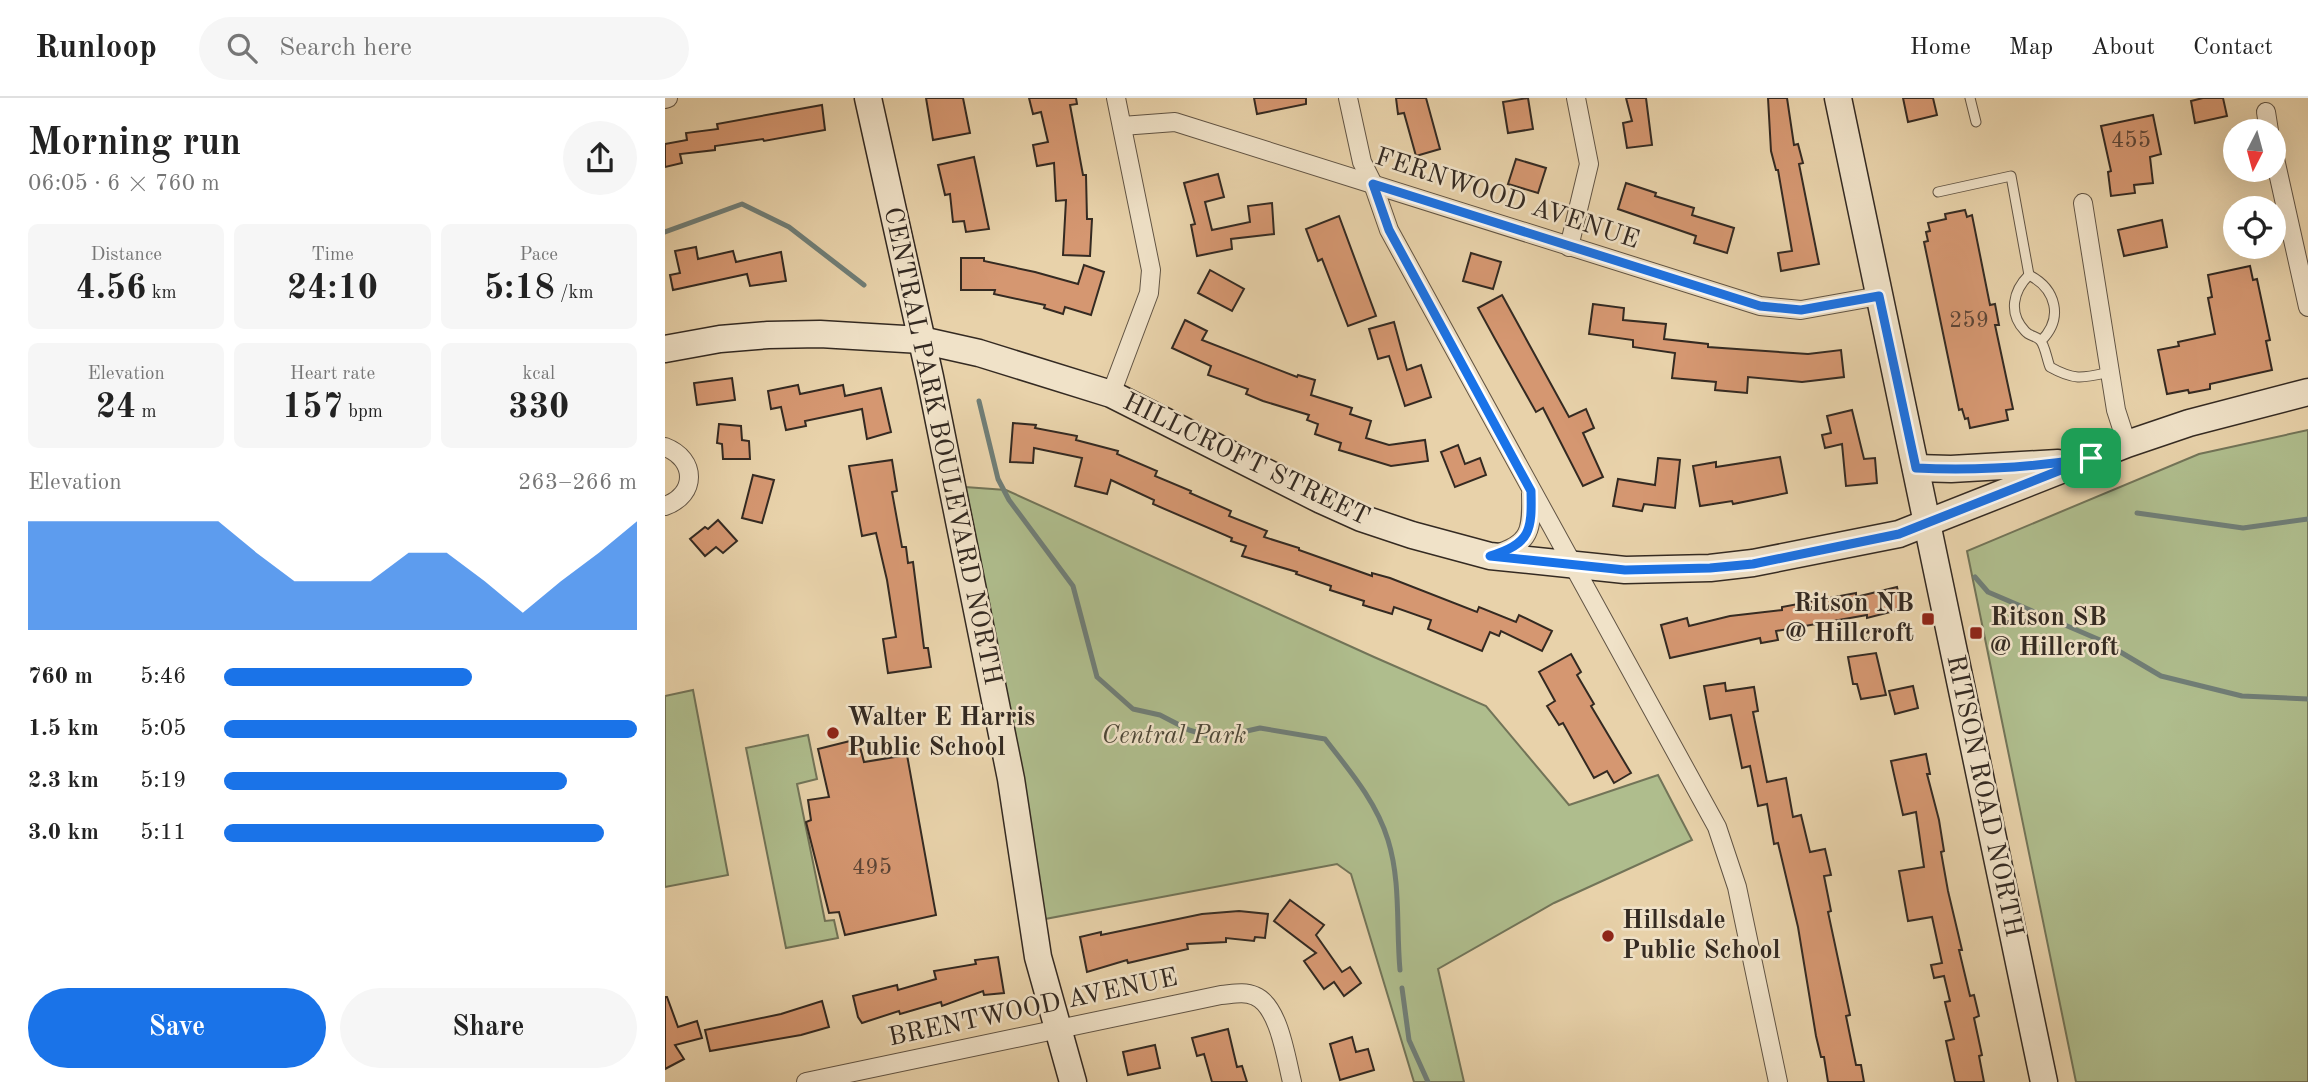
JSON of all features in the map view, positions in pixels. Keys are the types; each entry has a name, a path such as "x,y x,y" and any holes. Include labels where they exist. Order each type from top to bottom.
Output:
{"street":[{"name":"CENTRAL PARK BOULEVARD NORTH","path":"868,98 921,340 1011,779 1038,957 1073,1082"},
{"path":"1111,394 1149,293 1151,270 1116,98"},
{"path":"1348,98 1362,162 1373,184 1389,230 1717,827 1737,887 1778,1082"},
{"path":"1569,247 1589,163 1576,98"},
{"name":"RITSON ROAD NORTH","path":"1838,98 2044,1082"},
{"name":"FERNWOOD AVENUE","path":"1122,127 1175,122 1760,306 1801,310 1879,296"},
{"path":"2280,182 2308,306"},
{"path":"2083,203 2116,410 2127,444"},
{"name":"HILLCROFT STREET","path":"665,349 720,339 768,335 832,335 921,340 979,353 1111,394 1361,518 1490,556 1625,570 1753,564 1881,538 1927,523 2127,444 2214,416 2308,393"},
{"path":"665,447 681,456 689,474 688,485 681,497 665,506"},
{"path":"1916,468 2063,463 2091,458"},
{"path":"1490,556 1511,550 1527,534 1532,521 1531,491"},
{"name":"BRENTWOOD AVENUE","path":"806,1082 1221,995 1245,993 1258,997 1268,1005 1276,1021 1292,1082"}],"lane":[{"path":"1970,98 1976,122"},
{"path":"1938,192 2011,176 2029,275 2046,288 2054,303 2055,320 2041,341"},
{"path":"2029,275 2016,292 2015,309 2020,325 2041,341 2050,367 2064,375 2080,378 2110,372"}],"green space":[{"path":"2308,430 2308,1082 2076,1082 1967,551 2199,454"},
{"name":"Central Park","path":"965,487 1006,490 1486,706 1569,805 1658,775 1692,840 1554,903 1438,969 1464,1082 1414,1082 1351,874 1337,864 1045,919"},
{"path":"693,690 728,875 665,887 665,696"},
{"path":"808,735 817,779 797,784 825,921 834,920 838,938 786,948 746,748"}],"building":[{"path":"926,98 963,98 970,133 933,140"},
{"path":"1029,98 1076,98 1077,104 1070,105 1083,175 1086,175 1087,219 1092,219 1090,256 1063,255 1066,200 1056,201 1054,163 1037,166 1033,145 1048,142 1041,112 1033,114"},
{"path":"1254,98 1306,98 1306,104 1257,114"},
{"path":"1396,98 1426,98 1440,149 1416,156 1404,113 1398,114"},
{"path":"1528,98 1533,129 1508,133 1503,102"},
{"path":"1626,98 1646,98 1652,145 1627,148 1623,123 1632,121"},
{"path":"1768,98 1787,98 1794,145 1798,144 1803,163 1799,164 1819,264 1781,271 1778,253 1792,251 1778,170 1771,151"},
{"path":"1903,98 1933,98 1937,115 1908,122"},
{"path":"2223,98 2227,116 2195,123 2191,101"},
{"path":"822,105 825,130 764,141 715,146 715,150 680,154 682,163 665,167 665,144 687,140 686,133 718,129 717,124"},
{"path":"2153,115 2161,154 2150,157 2153,183 2134,185 2135,193 2111,196 2108,172 2111,171 2101,126"},
{"path":"974,157 989,229 966,232 964,221 953,222 950,194 945,195 938,165"},
{"path":"1516,159 1546,168 1538,193 1508,184"},
{"path":"1218,174 1224,197 1205,202 1212,230 1250,222 1248,206 1272,203 1274,234 1231,239 1232,249 1197,256 1191,225 1195,224 1184,183"},
{"path":"1626,183 1656,193 1655,196 1694,208 1692,215 1734,228 1727,253 1694,243 1696,236 1618,209"},
{"path":"1965,210 1967,217 1972,215 1990,305 1995,304 1999,325 1995,325 2013,409 2006,410 2008,420 1970,428 1968,418 1965,419 1962,409 1959,410 1924,242 1928,241 1928,223 1946,219 1945,214"},
{"path":"1339,216 1376,316 1348,326 1322,259 1318,261 1306,229"},
{"path":"2162,220 2167,247 2124,256 2118,230"},
{"path":"696,247 698,259 733,251 736,262 781,252 786,281 750,286 747,274 673,290 670,275 680,273 675,251"},
{"path":"1471,253 1501,262 1493,289 1463,281"},
{"path":"961,258 984,258 984,261 1078,284 1084,265 1104,272 1091,315 1065,307 1063,314 1044,308 1045,305 994,294 995,290 961,290"},
{"path":"2250,266 2253,280 2257,279 2270,340 2266,341 2272,370 2210,384 2210,389 2167,394 2158,350 2179,346 2178,342 2215,334 2208,298 2212,297 2208,275"},
{"path":"1210,270 1244,289 1232,311 1198,293"},
{"path":"1502,295 1569,417 1586,409 1594,428 1583,433 1603,477 1583,486 1543,408 1536,412 1495,339 1478,308"},
{"path":"1593,304 1624,308 1623,320 1666,324 1664,339 1708,344 1708,347 1808,354 1841,350 1844,377 1802,382 1748,377 1747,393 1715,390 1716,382 1672,378 1675,353 1633,347 1633,340 1589,334"},
{"path":"1185,320 1207,331 1202,340 1297,377 1298,375 1315,380 1311,395 1352,408 1350,414 1371,421 1366,438 1389,445 1425,440 1428,461 1391,466 1339,450 1341,443 1315,434 1318,424 1307,420 1309,415 1263,401 1246,394 1248,389 1208,375 1211,366 1172,348"},
{"path":"1394,322 1407,370 1421,365 1431,397 1405,406 1389,356 1378,359 1369,329"},
{"path":"732,378 735,400 697,405 694,383"},
{"path":"798,385 800,394 843,385 845,396 881,388 891,432 867,439 862,409 805,421 806,426 786,430 781,407 771,409 768,391"},
{"path":"1852,410 1864,459 1875,458 1877,483 1846,486 1842,444 1825,448 1822,435 1831,433 1827,416"},
{"path":"1013,423 1036,425 1035,428 1077,436 1076,440 1118,451 1117,454 1157,471 1155,476 1231,511 1229,516 1267,531 1264,537 1372,576 1372,573 1390,578 1477,612 1479,607 1516,622 1519,615 1552,631 1542,651 1501,631 1499,636 1490,632 1482,651 1428,629 1431,620 1394,607 1392,614 1363,605 1364,601 1330,590 1331,586 1296,574 1297,572 1242,556 1246,546 1153,504 1154,500 1111,480 1107,494 1075,486 1082,458 1034,448 1033,463 1010,462"},
{"path":"719,424 741,426 742,440 749,441 750,459 723,459 722,444 717,443"},
{"path":"1458,445 1465,464 1480,458 1486,475 1455,487 1441,452"},
{"path":"1780,457 1787,493 1733,504 1732,501 1700,506 1693,466 1716,462 1716,467"},
{"path":"1658,458 1680,460 1675,508 1644,504 1642,511 1613,506 1618,479 1655,485"},
{"path":"892,460 897,491 892,492 902,547 906,547 908,563 913,562 924,648 928,648 931,667 888,673 883,639 896,637 887,580 876,533 862,536 849,466"},
{"path":"753,475 774,480 762,523 742,518"},
{"path":"718,520 737,541 723,553 716,547 705,556 690,539"},
{"path":"1897,587 1902,609 1867,618 1867,615 1776,631 1778,640 1761,643 1760,638 1670,658 1661,625 1687,618 1689,626 1730,616 1782,610 1782,607 1856,593 1856,597"},
{"path":"1876,653 1886,695 1861,699 1857,684 1853,684 1848,657"},
{"path":"1571,654 1581,672 1577,675 1594,704 1591,706 1631,773 1614,783 1607,771 1594,778 1563,723 1559,725 1547,706 1555,701 1539,672"},
{"path":"1725,683 1726,691 1754,687 1758,711 1753,712 1767,782 1786,778 1793,817 1801,815 1810,852 1825,849 1831,875 1824,876 1831,911 1828,912 1850,1015 1846,1016 1856,1065 1861,1065 1864,1082 1828,1082 1824,1057 1821,1057 1816,1036 1798,927 1778,843 1774,844 1767,804 1758,806 1750,766 1742,768 1731,715 1710,719 1704,686"},
{"path":"1913,686 1918,708 1895,714 1889,691"},
{"path":"858,739 864,762 907,755 936,915 845,935 839,912 829,913 806,822 811,820 808,800 829,797 818,749"},
{"path":"1926,754 1930,774 1927,774 1944,851 1941,852 1948,891 1962,950 1959,950 1970,996 1974,995 1979,1016 1974,1018 1982,1055 1979,1056 1984,1082 1955,1082 1946,1041 1954,1039 1945,1002 1950,1001 1944,976 1934,978 1931,965 1942,963 1932,917 1908,921 1899,871 1924,867 1916,812 1903,815 1891,761"},
{"path":"1290,900 1324,925 1316,935 1342,972 1350,967 1361,983 1344,996 1334,982 1324,989 1304,961 1316,953 1274,921"},
{"path":"1239,911 1268,914 1265,938 1255,937 1254,941 1226,938 1226,942 1187,944 1188,949 1128,963 1127,960 1087,972 1080,937 1202,914"},
{"path":"998,957 1004,993 984,995 983,991 942,1006 941,1002 862,1023 858,1017 853,996 897,985 898,990 936,979 934,971 976,964 975,960"},
{"path":"665,997 678,1027 697,1021 702,1038 675,1045 684,1059 665,1069"},
{"path":"822,1001 829,1027 801,1035 710,1051 705,1030 781,1014"},
{"path":"1228,1029 1237,1067 1242,1066 1247,1082 1212,1082 1204,1054 1197,1056 1192,1038"},
{"path":"1352,1037 1356,1052 1368,1049 1374,1070 1340,1080 1330,1044"},
{"path":"1155,1045 1160,1068 1128,1075 1123,1052"}],"waterway":[{"path":"665,232 742,204 789,227 864,285"},
{"path":"979,401 998,479 1009,500 1073,586 1097,677 1133,709 1160,715 1189,730 1216,738 1260,728 1325,739 1352,774 1383,826 1392,856 1400,970"},
{"path":"2137,513 2243,528 2308,519"},
{"path":"1975,577 1988,592 2100,640 2161,676 2242,696 2308,699"},
{"path":"1402,988 1409,1040 1428,1082"}],"place":[{"name":"Ritson NB @ Hillcroft","path":"1928,619"},
{"name":"Ritson SB @ Hillcroft","path":"1976,633"},
{"name":"Walter E Harris Public School","path":"833,733"},
{"name":"Hillsdale Public School","path":"1608,936"}],"route":[{"path":"1373,184 1760,306 1801,310 1879,296 1916,468 1951,469 2063,463 2091,458 1899,534 1753,564 1625,570 1490,556 1511,550 1527,534 1532,521 1531,491 1389,230 1373,184"}]}
